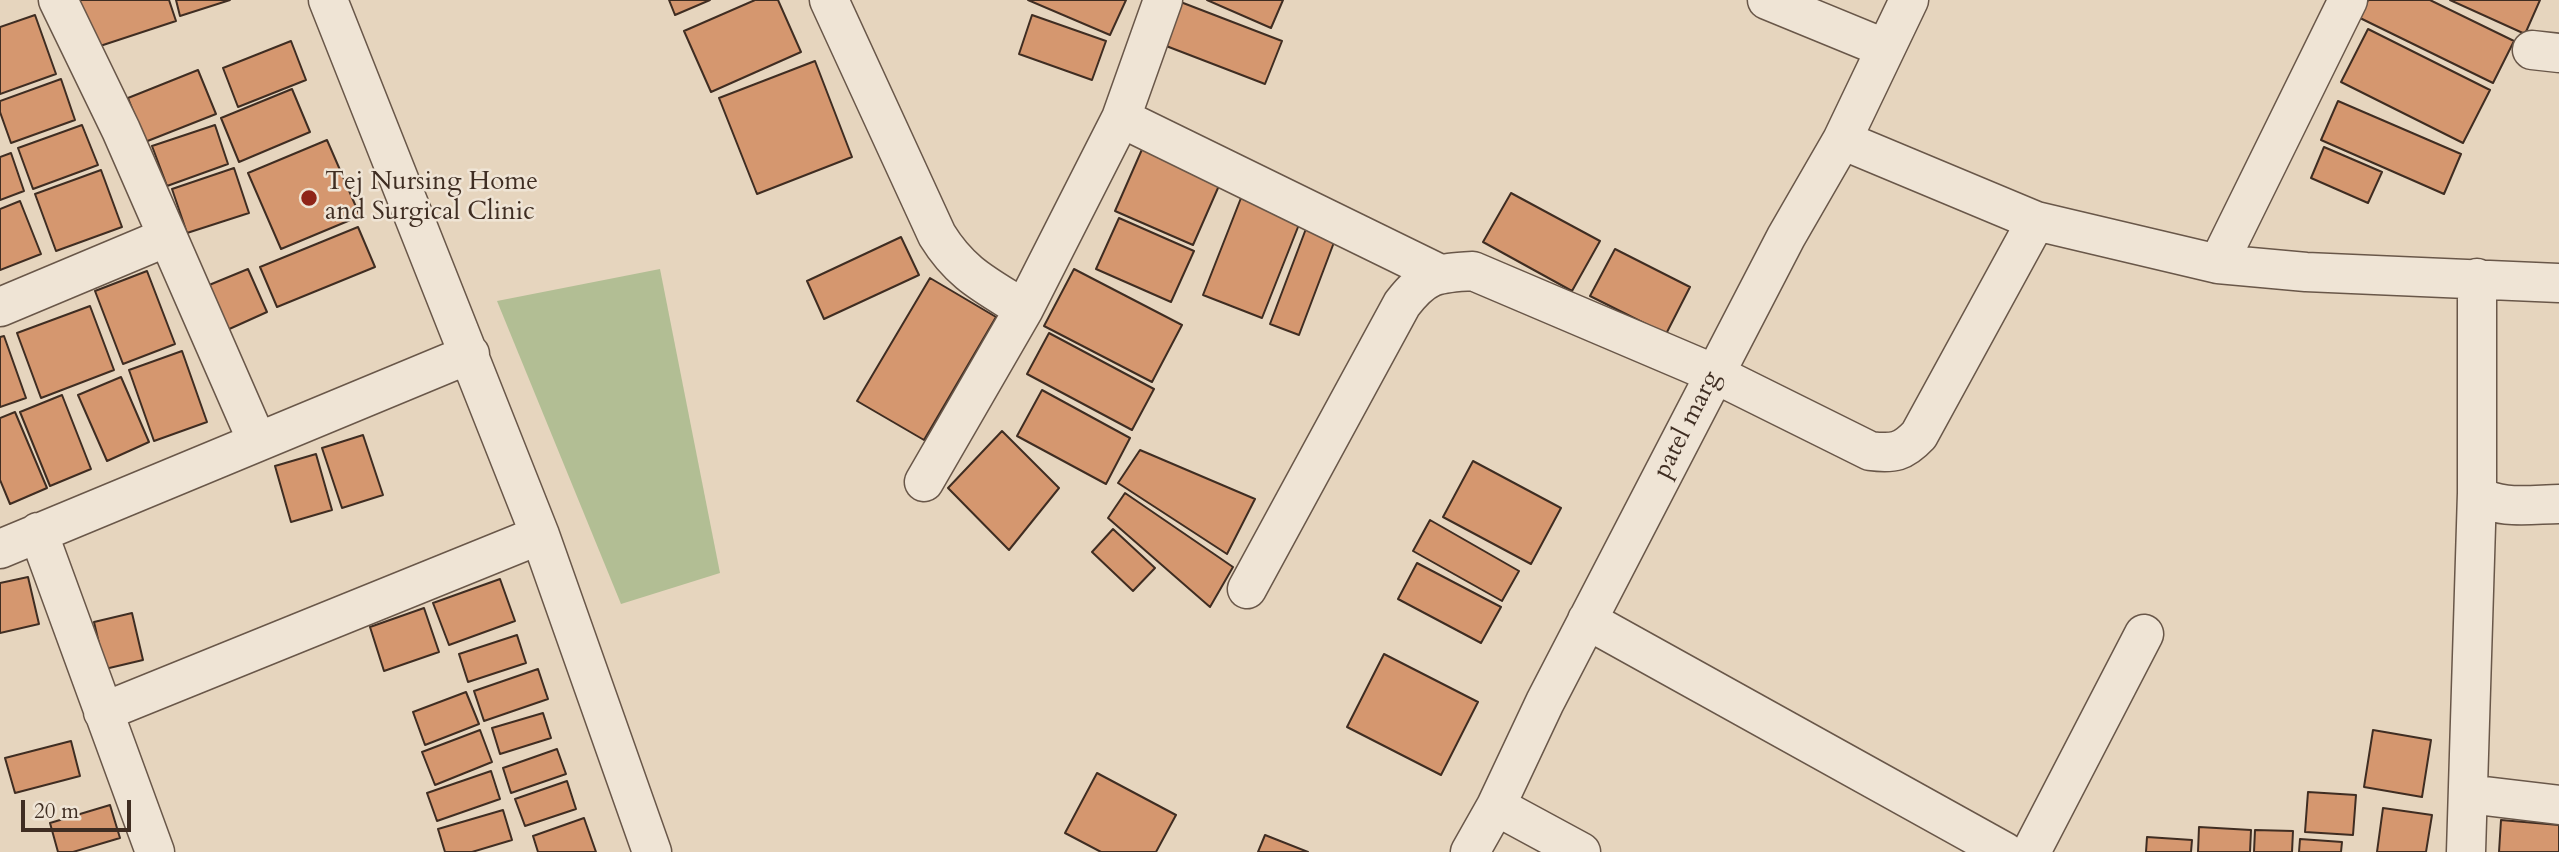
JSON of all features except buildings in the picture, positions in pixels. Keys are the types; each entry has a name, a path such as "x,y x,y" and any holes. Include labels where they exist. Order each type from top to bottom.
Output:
{"street":[{"path":"58,0 257,441"},
{"path":"328,0 540,535 652,852"},
{"path":"829,0 937,235 952,259 972,276 1024,309"},
{"path":"924,482 1024,309 1121,118 1164,0"},
{"path":"1767,0 1884,48"},
{"name":"patel marg","path":"1469,852 1496,806 1587,620 1786,237 1842,140 1909,0"},
{"path":"2218,264 2348,0"},
{"path":"1121,118 1438,273"},
{"path":"1842,140 2036,221 2218,264 2306,272 2559,282"},
{"path":"1248,589 1402,304 1418,284 1438,273 1473,271 1715,374 1870,451 1892,454 1906,449 1919,435 2036,221"},
{"path":"0,307 167,237"},
{"path":"2466,852 2477,493 2477,278"},
{"path":"0,549 470,354"},
{"path":"2477,493 2484,500 2498,503 2559,503"},
{"path":"38,532 155,852"},
{"path":"103,712 540,535"},
{"path":"1587,620 2006,852"},
{"path":"2031,852 2144,634"},
{"path":"2468,794 2559,806"},
{"path":"1496,806 1581,852"}],"green space":[{"path":"660,269 720,573 621,604 497,301"}],"place":[{"name":"Tej Nursing Home and Surgical Clinic","path":"309,198"}]}
